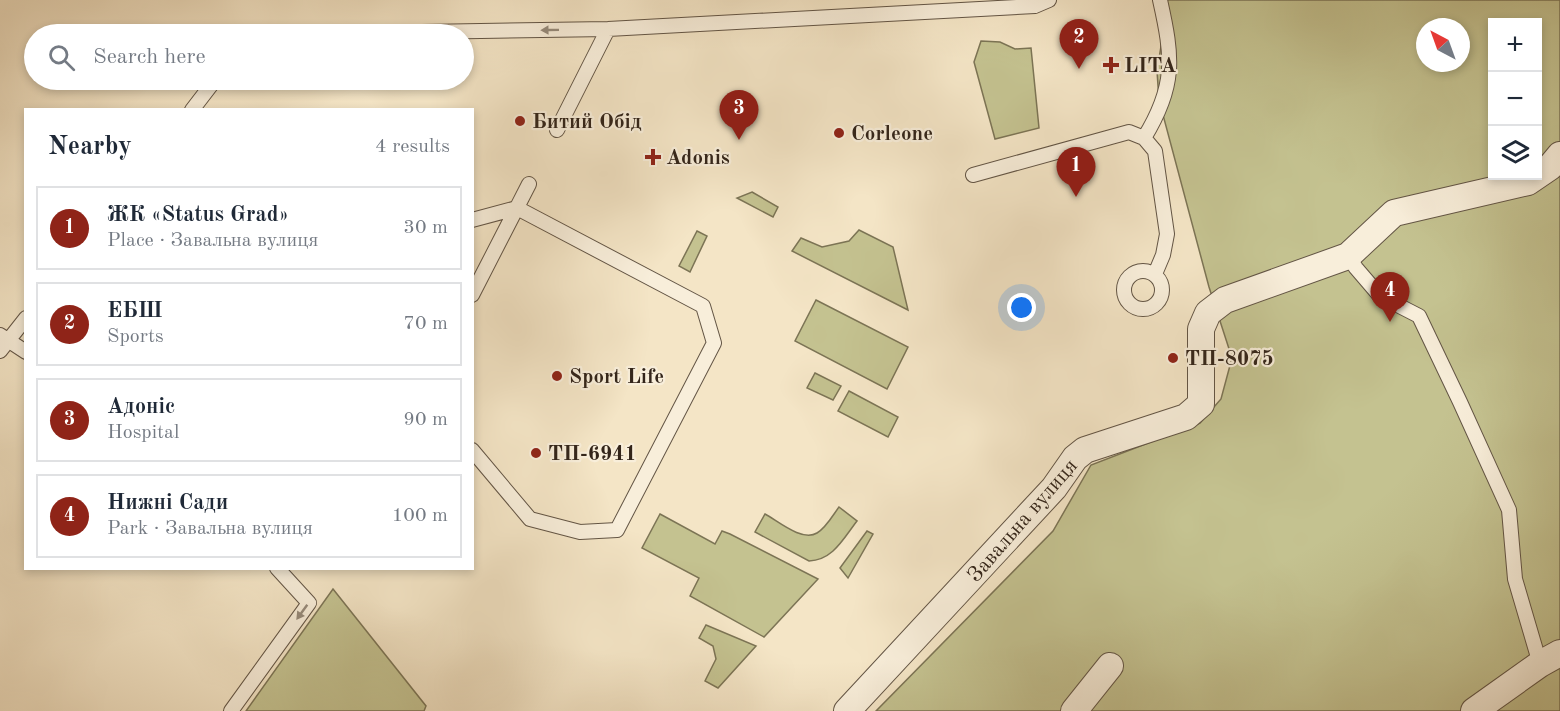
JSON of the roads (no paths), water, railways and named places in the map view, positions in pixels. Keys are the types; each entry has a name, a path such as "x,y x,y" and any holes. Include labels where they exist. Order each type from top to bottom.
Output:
{"street":[{"name":"Завальна вулиця","path":"847,711 1054,489 1075,458 1085,450 1186,417 1201,404 1202,329 1208,313 1225,300 1348,256 1394,213 1528,182 1555,161"},
{"path":"1474,711 1550,659"},
{"path":"1074,711 1110,666"}],"lane":[{"path":"474,31 608,29 905,6 1035,6 1049,0"},
{"path":"1144,138 1158,116 1169,84 1169,41 1160,0"},
{"path":"557,130 608,29"},
{"path":"194,108 207,90"},
{"path":"973,175 1129,132 1144,138 1155,151 1167,234 1155,274"},
{"path":"474,291 529,184"},
{"path":"474,219 517,208 703,306 714,343 616,530 580,532 530,519 474,452"},
{"path":"1348,256 1380,296 1419,316 1509,510 1515,579 1550,659"},
{"path":"24,320 3,342 24,351"},
{"path":"231,711 309,603 279,570"}],"place":[{"name":"LITA","path":"1111,65"},
{"name":"ЕБШ","path":"1079,69"},
{"name":"Битий Обід","path":"520,121"},
{"name":"Corleone","path":"839,133"},
{"name":"Адоніс","path":"739,140"},
{"name":"Adonis","path":"653,157"},
{"name":"ЖК «Status Grad»","path":"1076,197"},
{"name":"Нижні Сади","path":"1390,322"},
{"name":"ТП-8075","path":"1173,358"},
{"name":"Sport Life","path":"557,376"},
{"name":"ТП-6941","path":"536,453"}]}
